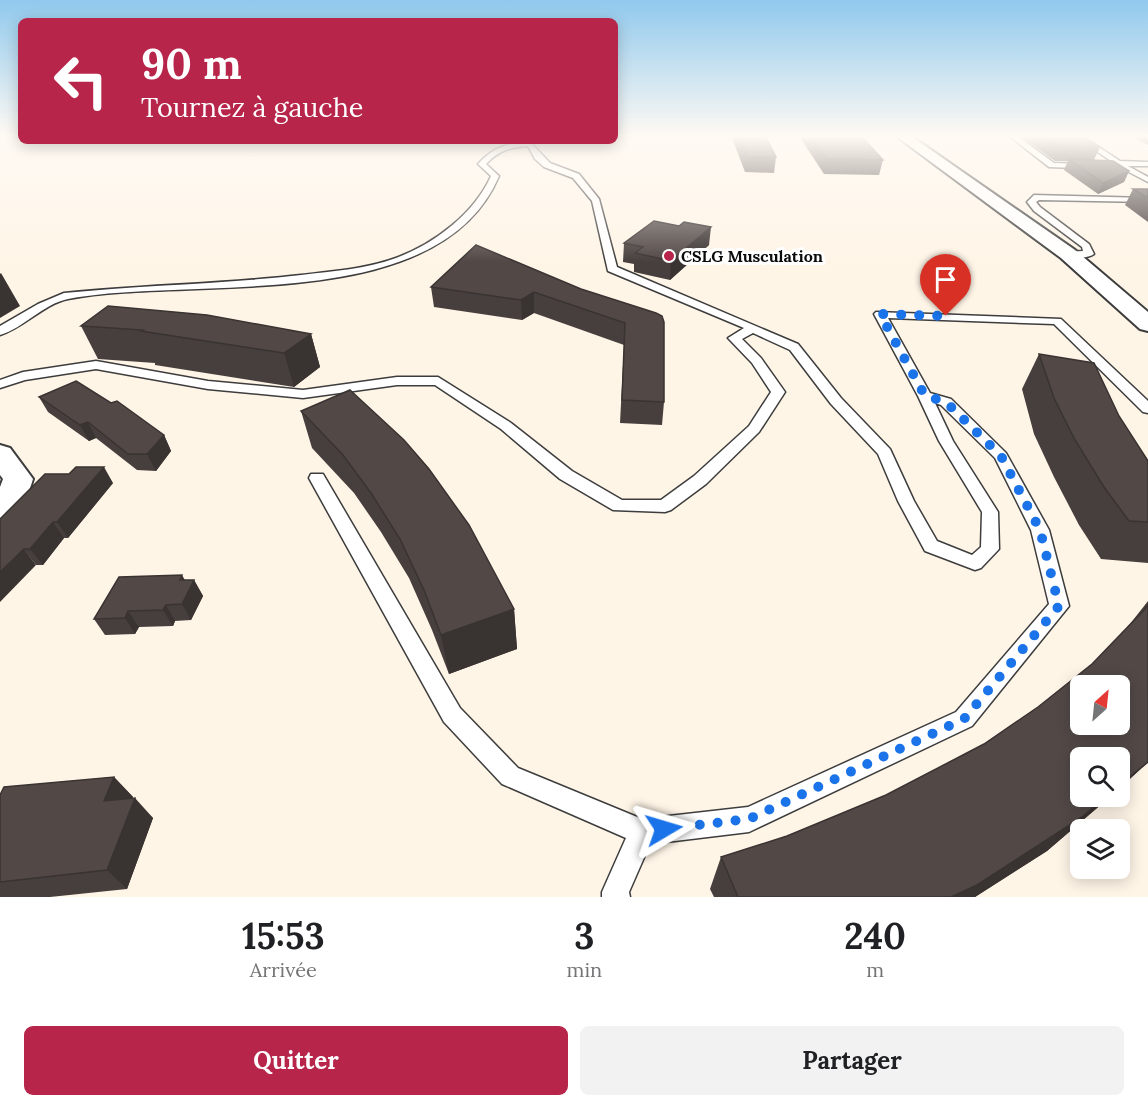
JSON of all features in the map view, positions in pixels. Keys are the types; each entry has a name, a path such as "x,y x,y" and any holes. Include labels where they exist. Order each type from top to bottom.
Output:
{"street":[{"path":"961,178 1068,254 1148,324"},
{"path":"0,454 18,479 12,497 0,507"}],"lane":[{"path":"0,331 64,296 270,282 352,271 407,257 447,232 479,206 490,191 494,178"},
{"path":"577,178 596,201 612,269 795,347 836,401 885,452 906,501 931,546 975,563 990,549 990,512 946,441 925,396 880,314 1057,321 1143,404"},
{"path":"1068,254 1089,254 1086,246 1037,209 1031,202 1037,197 1148,200"},
{"path":"0,384 23,376 96,365 208,385 303,394 397,381 438,381 506,426 566,475 619,506 665,506 700,480 754,429 778,393 757,361 734,338 753,328"},
{"path":"317,478 452,715 510,776 642,832 749,819 964,719 1059,606 1040,530 1001,456 946,402 925,396"},
{"path":"616,897 615,892 642,832"}],"building":[{"path":"1096,178 1114,178 1103,183"},
{"path":"1133,189 1148,189 1148,198"},
{"path":"654,221 679,226 684,222 711,227 671,261 635,253 643,247 624,243"},
{"path":"476,245 581,289 662,316 664,322 664,402 622,400 625,323 534,292 521,300 431,287"},
{"path":"108,306 207,315 311,334 284,353 141,331 143,330 81,326"},
{"path":"1039,354 1094,363 1119,416 1148,461 1148,522 1129,521 1104,487 1075,440 1054,398"},
{"path":"76,381 111,403 117,401 164,435 147,454 128,454 88,422 80,425 39,397"},
{"path":"350,390 404,440 429,469 469,525 514,609 441,635 424,590 400,539 371,493 343,455 301,411"},
{"path":"76,467 104,467 57,522 53,522 30,549 24,549 0,572 0,519 45,474 69,474"},
{"path":"182,575 180,580 194,580 182,604 166,605 163,610 128,611 125,618 94,619 119,577"},
{"path":"1148,604 1148,762 1130,777 1130,747 1070,747 1070,807 1094,807 1082,817 1070,819 1070,825 977,885 951,897 738,897 721,857 787,836 886,795 984,744 1038,707 1070,682 1070,735 1130,735 1130,675 1078,675 1092,664"},
{"path":"114,777 104,801 135,798 107,870 0,882 0,795 4,787"}],"place":[{"name":"CSLG Musculation","path":"669,256"}],"route":[{"path":"664,829 749,819 964,719 1059,606 1040,530 1001,456 946,402 925,396 880,314 946,316"}]}
